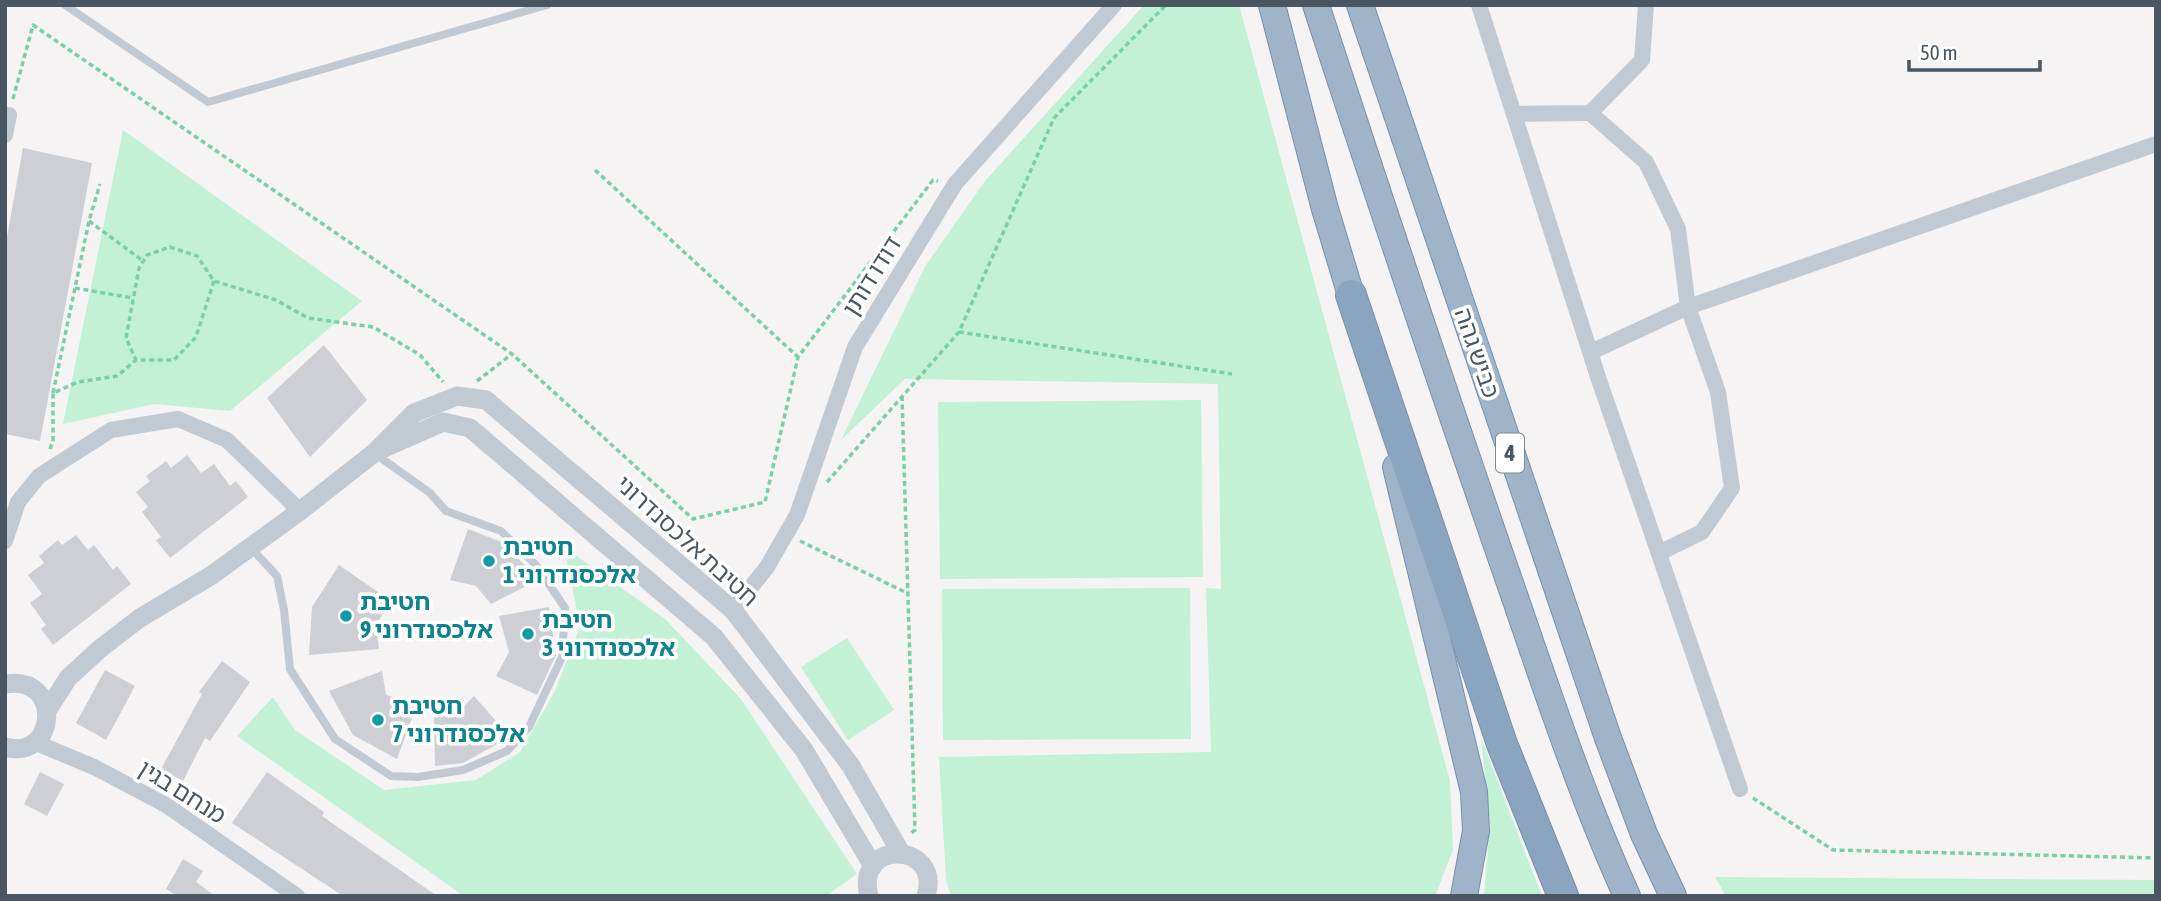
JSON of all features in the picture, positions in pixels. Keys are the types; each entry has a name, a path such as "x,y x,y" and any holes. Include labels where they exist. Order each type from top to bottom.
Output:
{"highway":[{"path":"1272,5 1325,209 1351,295 1502,744 1563,896"},
{"name":"כביש גהה","path":"1316,5 1518,606 1604,844 1627,896"},
{"name":"כביש גהה","path":"1360,5 1608,738 1644,834 1673,896"},
{"path":"1351,295 1472,779 1476,831 1464,896"}],"street":[{"name":"דודו דותן","path":"733,610 767,567 797,515 855,347 955,184 1114,5"},
{"path":"1479,5 1591,352 1740,789"},
{"path":"1590,113 1642,60 1646,5"},
{"path":"1514,114 1590,113 1646,162 1678,229 1688,307 1718,392 1732,488 1702,533 1659,553"},
{"path":"5,135 9,115"},
{"path":"1591,352 1688,307 2156,144"},
{"path":"5,747 21,748 34,742 44,731 47,711 68,678 140,618 212,575 300,511 374,453 414,413 457,396"},
{"name":"חטיבת אלכסנדרוני","path":"457,396 486,400 733,610 851,766 901,853"},
{"path":"5,541 12,498 39,476 111,430 178,419 227,440 300,511"},
{"path":"374,453 443,422 470,428 714,637 804,750 873,866"},
{"path":"33,688 68,678"},
{"path":"6,682 33,688 40,695 47,711"},
{"name":"מנחם בגין","path":"34,742 94,767 166,805 297,896"},
{"path":"863,892 873,866 890,854 901,853 920,862 926,872 929,882 926,896"}],"lane":[{"path":"65,5 208,102 547,5"},
{"path":"250,547 277,576 285,610 290,669 335,739 391,776 418,777 463,770 507,751 529,727 562,657 565,608 536,565 501,531 446,511 430,493 374,453"}],"path":[{"path":"823,485 959,332 1054,118 1166,5"},
{"path":"9,115 33,25 512,354 693,519 765,502 798,357 933,180 955,184"},
{"path":"595,170 798,357"},
{"path":"39,476 53,441 53,393 89,221 100,184"},
{"path":"89,221 143,261"},
{"path":"136,360 127,338 133,298 143,261 147,255 170,247 197,256 214,281 276,300 308,318 373,327 420,355 457,396"},
{"path":"53,393 78,382 117,376 136,360 174,360 197,337 214,281"},
{"path":"75,288 133,298"},
{"path":"959,332 1232,374"},
{"path":"902,396 915,830"},
{"path":"786,534 907,593"},
{"path":"1740,789 1833,849 2156,858"}],"green space":[{"path":"1144,5 1239,5 1450,781 1453,850 1435,896 951,896 946,880 939,757 1211,752 1206,588 1221,589 1218,384 905,379 841,440 926,265 985,181"},
{"path":"123,130 362,301 230,411 154,404 63,424"},
{"path":"1201,400 1203,577 940,579 938,402"},
{"path":"564,547 665,619 741,699 857,874 826,896 464,896 237,736 273,697 295,730 384,790 476,780 520,752 555,691 580,626"},
{"path":"1190,588 1191,739 943,740 942,589"},
{"path":"847,638 894,710 848,740 801,667"},
{"path":"1481,738 1542,896 1484,896 1490,823"},
{"path":"1715,877 2156,880 2156,896 1726,896"}],"building":[{"path":"23,148 92,163 40,441 5,434 5,248"},
{"path":"324,345 367,400 310,457 267,398"},
{"path":"187,455 201,473 214,464 230,486 236,481 248,497 170,558 156,540 161,537 142,512 148,507 136,492 150,481 146,476 166,461 171,468"},
{"name":"חטיבת אלכסנדרוני 1","path":"468,529 504,543 538,580 491,604 476,586 450,580"},
{"path":"76,535 88,550 94,545 113,570 117,566 131,584 53,645 41,629 46,625 30,603 42,594 28,575 44,563 39,556 58,540 62,545"},
{"name":"חטיבת אלכסנדרוני 9","path":"339,565 391,601 376,625 379,649 309,655 312,607"},
{"name":"חטיבת אלכסנדרוני 3","path":"549,607 556,655 537,695 496,676 509,652 499,616"},
{"path":"222,661 250,682 210,741 205,738 183,781 161,769 202,694 199,692"},
{"path":"105,670 135,686 106,740 76,723"},
{"name":"חטיבת אלכסנדרוני 7","path":"382,671 386,695 417,704 397,759 353,735 329,691"},
{"path":"474,696 510,737 463,763 435,766 434,712 458,712"},
{"path":"40,772 64,784 47,816 24,804"},
{"path":"267,772 324,812 322,816 437,896 343,896 232,823"},
{"path":"183,859 203,871 196,882 215,896 177,896 166,889"}],"place":[{"name":"חטיבת אלכסנדרוני 1","path":"489,561"},
{"name":"חטיבת אלכסנדרוני 9","path":"346,616"},
{"name":"חטיבת אלכסנדרוני 3","path":"528,634"},
{"name":"חטיבת אלכסנדרוני 7","path":"378,720"}]}
